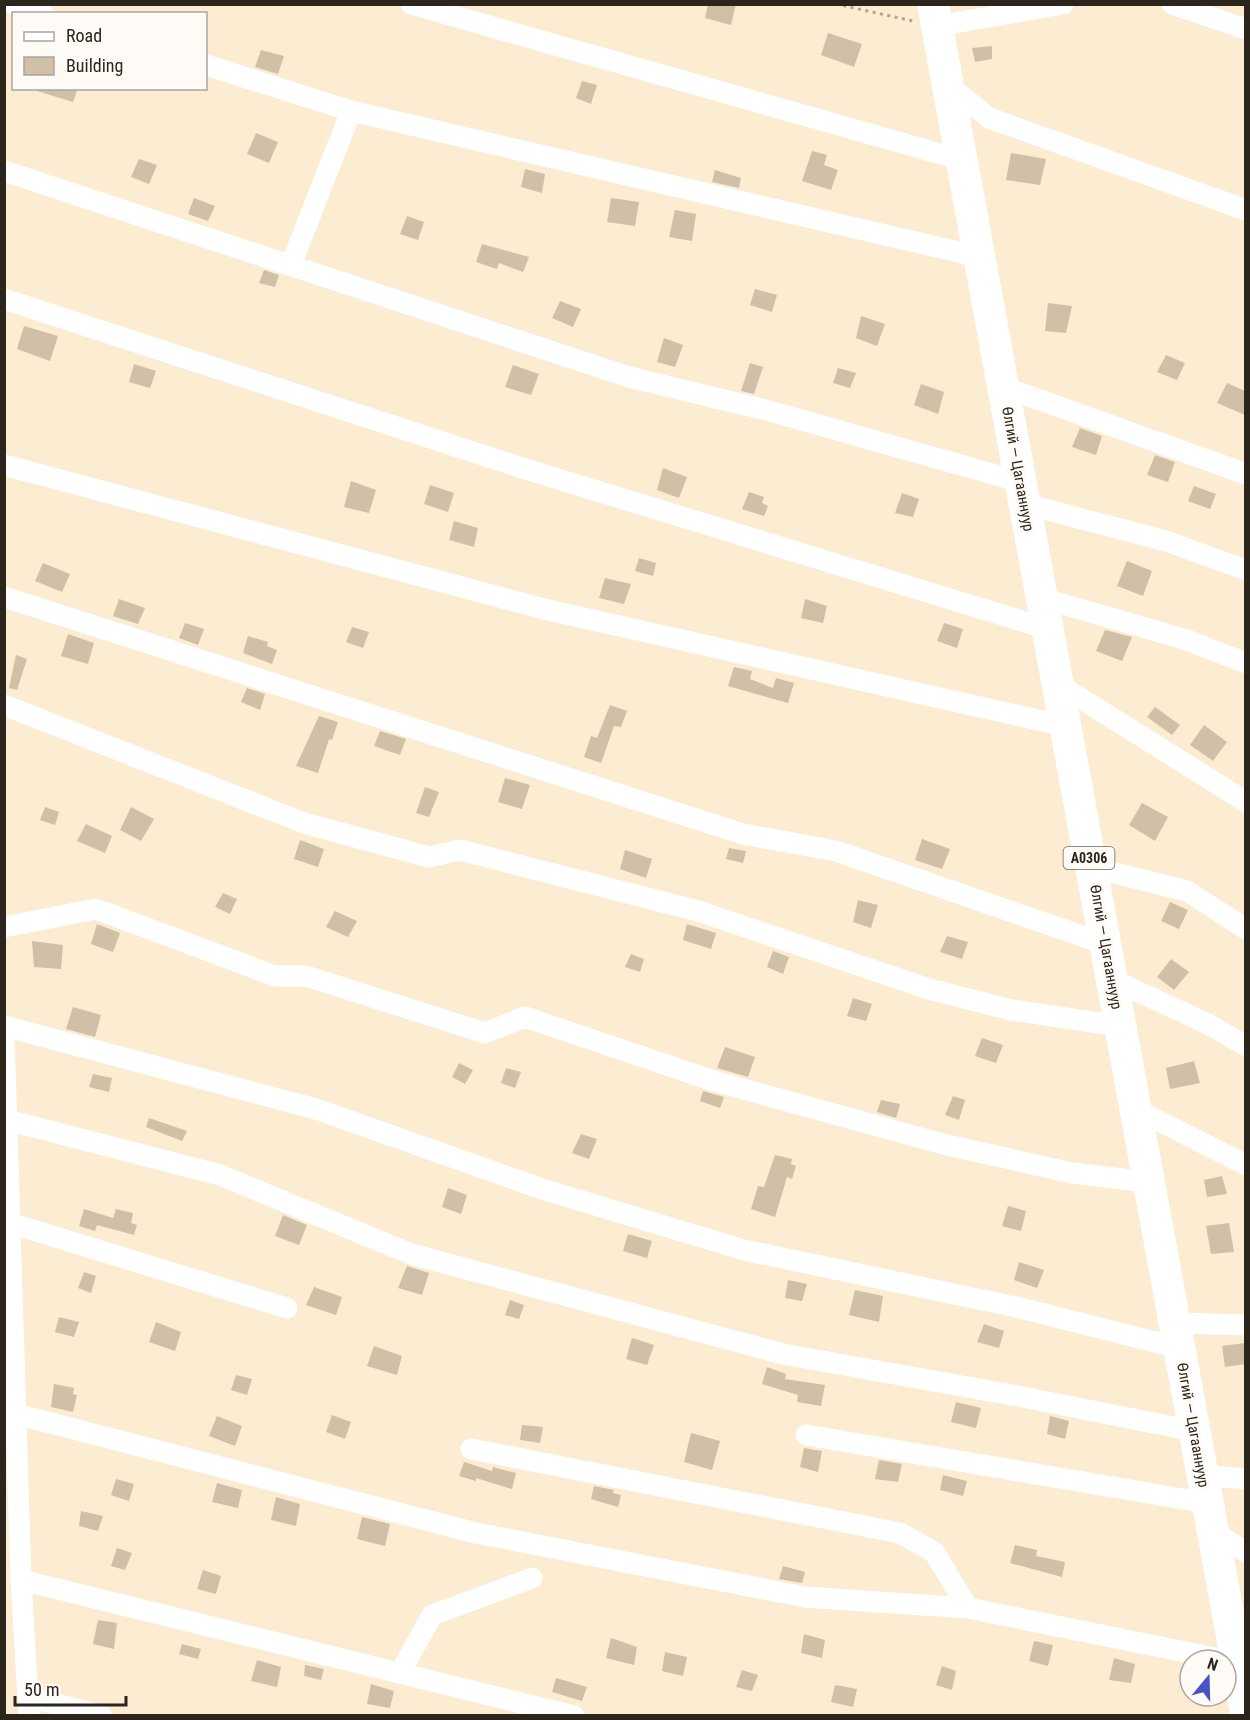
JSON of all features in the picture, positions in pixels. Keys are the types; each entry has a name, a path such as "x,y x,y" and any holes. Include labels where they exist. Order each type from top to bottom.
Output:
{"highway":[{"name":"Өлгий — Цагааннуур","path":"935,15 1232,1648"},
{"name":"Өлгий — Цагааннуур","path":"1238,1679 1245,1712"}],"street":[{"path":"14,4 36,12"},
{"path":"411,4 962,160"},
{"path":"935,15 1062,4"},
{"path":"1172,4 1245,29"},
{"path":"207,65 351,111 980,257"},
{"path":"949,88 988,118 1245,210"},
{"path":"291,265 351,111"},
{"path":"4,171 629,377 766,410 1023,493 1245,570"},
{"path":"4,299 519,467 1048,629"},
{"path":"1004,387 1245,474"},
{"path":"4,465 544,609 1065,726"},
{"path":"4,597 743,834 836,851 1105,944"},
{"path":"1042,598 1187,640 1245,663"},
{"path":"1058,684 1245,802"},
{"path":"4,705 304,823 429,857 460,850 698,911 929,989 1011,1010 1120,1026"},
{"path":"1091,867 1186,891 1245,929"},
{"path":"4,927 96,909 274,976 306,976 485,1033 525,1017 711,1080 943,1144 1072,1173 1148,1182"},
{"path":"1112,979 1208,1024 1245,1046"},
{"path":"4,1026 316,1109 542,1189 744,1250 1016,1307 1176,1335 1245,1325"},
{"path":"4,1035 21,1580 29,1706 102,1716"},
{"path":"1135,1109 1245,1165"},
{"path":"7,1120 220,1175 411,1254 783,1354 1023,1397 1194,1431"},
{"path":"10,1223 287,1308"},
{"path":"16,1414 476,1533 805,1597 968,1608 1194,1648"},
{"path":"806,1435 1207,1503 1245,1479"},
{"path":"471,1449 900,1533 934,1552 968,1608"},
{"path":"1207,1503 1245,1552"},
{"path":"400,1673 432,1615 532,1578"},
{"path":"21,1580 574,1716"}],"path":[{"path":"836,4 935,15"}],"building":[{"path":"708,4 736,4 731,25 705,18"},
{"path":"828,33 862,44 854,67 821,55"},
{"path":"992,46 992,59 975,62 972,48"},
{"path":"261,50 284,56 278,74 255,67"},
{"path":"582,81 597,85 591,104 576,98"},
{"path":"37,90 77,90 73,102"},
{"path":"256,133 278,142 269,163 247,154"},
{"path":"812,151 827,155 824,165 838,170 831,190 802,181"},
{"path":"1011,153 1046,159 1040,185 1006,180"},
{"path":"139,159 157,165 149,184 131,177"},
{"path":"525,169 545,174 542,193 521,187"},
{"path":"715,170 741,178 739,188 712,182"},
{"path":"194,198 215,206 208,221 188,214"},
{"path":"611,198 639,202 635,226 607,222"},
{"path":"675,210 696,214 692,241 669,237"},
{"path":"407,216 424,222 418,240 400,234"},
{"path":"482,244 529,257 523,272 499,263 497,269 476,262"},
{"path":"264,270 279,275 275,287 259,283"},
{"path":"755,289 777,295 772,312 750,305"},
{"path":"560,301 581,309 573,327 552,318"},
{"path":"1048,303 1072,306 1066,333 1045,331"},
{"path":"861,316 885,324 877,346 856,338"},
{"path":"24,326 58,336 50,361 17,349"},
{"path":"664,338 683,345 675,367 657,362"},
{"path":"1166,355 1185,363 1177,380 1157,372"},
{"path":"750,363 763,367 754,394 741,391"},
{"path":"134,364 156,371 150,388 129,382"},
{"path":"513,365 539,374 531,395 505,387"},
{"path":"838,368 856,373 850,388 833,383"},
{"path":"1227,383 1245,391 1245,415 1217,403"},
{"path":"921,384 944,392 938,414 914,405"},
{"path":"1080,428 1102,436 1096,455 1072,447"},
{"path":"1155,455 1175,462 1168,482 1147,475"},
{"path":"663,468 687,477 679,498 657,490"},
{"path":"351,481 376,490 369,513 344,507"},
{"path":"430,485 454,493 448,512 424,504"},
{"path":"1194,486 1216,494 1210,509 1188,501"},
{"path":"749,492 764,497 762,503 768,506 764,516 742,509"},
{"path":"902,493 919,499 913,517 895,513"},
{"path":"454,521 478,528 474,547 449,540"},
{"path":"639,558 656,563 653,576 635,571"},
{"path":"1127,561 1152,571 1143,596 1117,586"},
{"path":"43,563 70,574 62,592 35,581"},
{"path":"605,578 631,584 624,604 599,598"},
{"path":"119,599 145,608 138,624 113,616"},
{"path":"805,599 827,606 823,623 801,618"},
{"path":"185,623 204,629 198,645 179,638"},
{"path":"944,623 963,629 957,648 937,641"},
{"path":"352,627 369,632 363,648 346,642"},
{"path":"1105,630 1132,637 1122,661 1096,651"},
{"path":"68,634 94,643 88,664 61,656"},
{"path":"248,636 268,642 267,646 277,650 272,664 243,653"},
{"path":"16,655 27,659 17,690 9,688"},
{"path":"734,667 752,671 750,679 773,688 776,678 794,683 788,703 728,686"},
{"path":"247,688 265,694 260,710 241,702"},
{"path":"610,705 627,711 621,727 614,726 601,763 584,757 591,736 597,738"},
{"path":"1155,707 1180,725 1172,735 1147,717"},
{"path":"319,716 338,722 332,740 329,739 318,773 296,766"},
{"path":"1204,725 1227,742 1213,761 1190,745"},
{"path":"380,731 406,739 400,755 374,746"},
{"path":"505,778 530,785 522,809 498,802"},
{"path":"425,787 439,792 429,817 416,813"},
{"path":"1142,803 1168,817 1155,841 1129,825"},
{"path":"45,807 59,812 55,825 40,820"},
{"path":"131,807 154,819 141,841 120,830"},
{"path":"86,824 112,836 105,853 77,841"},
{"path":"922,839 950,849 942,869 915,860"},
{"path":"300,840 324,849 318,867 294,859"},
{"path":"729,848 746,851 743,863 726,859"},
{"path":"625,850 652,859 646,878 620,869"},
{"path":"223,893 237,899 230,914 215,907"},
{"path":"858,900 878,905 871,928 853,922"},
{"path":"1170,902 1188,910 1179,929 1161,921"},
{"path":"335,911 357,921 348,937 326,927"},
{"path":"97,924 120,933 113,952 91,944"},
{"path":"687,924 716,933 711,949 683,940"},
{"path":"947,936 968,942 962,959 940,952"},
{"path":"32,941 63,945 61,969 34,967"},
{"path":"773,951 789,957 783,974 767,967"},
{"path":"631,954 644,959 640,972 625,967"},
{"path":"1171,959 1189,972 1174,990 1157,977"},
{"path":"853,998 872,1004 866,1021 847,1016"},
{"path":"73,1007 101,1015 95,1037 66,1029"},
{"path":"982,1038 1003,1045 996,1063 975,1056"},
{"path":"725,1047 755,1057 748,1077 717,1068"},
{"path":"1194,1061 1200,1083 1170,1089 1166,1068"},
{"path":"459,1063 473,1070 465,1084 452,1077"},
{"path":"506,1068 521,1072 515,1088 501,1083"},
{"path":"93,1074 112,1078 109,1092 89,1087"},
{"path":"703,1091 724,1097 720,1108 700,1101"},
{"path":"953,1096 965,1100 959,1120 945,1115"},
{"path":"881,1100 900,1104 896,1118 877,1112"},
{"path":"149,1118 187,1131 182,1141 146,1127"},
{"path":"581,1134 597,1139 589,1159 572,1153"},
{"path":"775,1155 792,1159 791,1164 796,1166 792,1179 787,1177 775,1217 751,1209 758,1186 764,1187"},
{"path":"1222,1176 1227,1194 1207,1197 1204,1180"},
{"path":"448,1188 467,1195 461,1214 442,1207"},
{"path":"1008,1206 1026,1211 1021,1231 1002,1226"},
{"path":"84,1209 113,1218 116,1209 133,1213 131,1223 137,1225 134,1235 97,1225 95,1231 79,1226"},
{"path":"283,1215 307,1225 299,1245 275,1236"},
{"path":"1229,1223 1234,1252 1211,1254 1206,1226"},
{"path":"628,1234 652,1241 647,1258 623,1251"},
{"path":"1019,1262 1044,1270 1037,1288 1014,1280"},
{"path":"407,1266 429,1273 422,1295 398,1288"},
{"path":"84,1272 96,1276 91,1293 78,1288"},
{"path":"788,1280 807,1284 802,1301 785,1298"},
{"path":"314,1287 342,1297 336,1315 306,1305"},
{"path":"855,1290 883,1296 879,1322 849,1315"},
{"path":"510,1300 524,1305 519,1319 505,1315"},
{"path":"59,1317 79,1322 74,1337 55,1332"},
{"path":"156,1322 181,1332 175,1351 149,1342"},
{"path":"984,1324 1004,1331 999,1348 977,1342"},
{"path":"632,1338 654,1345 647,1365 626,1359"},
{"path":"1245,1343 1245,1364 1225,1367 1222,1346"},
{"path":"374,1346 402,1356 397,1375 367,1366"},
{"path":"767,1367 786,1374 785,1379 825,1385 821,1406 797,1402 798,1395 762,1384"},
{"path":"236,1375 252,1379 247,1395 231,1390"},
{"path":"54,1384 74,1388 73,1394 77,1395 73,1412 51,1407"},
{"path":"956,1402 981,1408 976,1428 951,1422"},
{"path":"332,1415 351,1422 345,1439 326,1432"},
{"path":"217,1416 242,1426 235,1446 209,1436"},
{"path":"1050,1416 1069,1421 1065,1439 1047,1434"},
{"path":"522,1425 543,1427 540,1443 520,1440"},
{"path":"691,1433 720,1441 712,1470 684,1462"},
{"path":"804,1448 822,1451 818,1472 800,1467"},
{"path":"879,1460 902,1464 898,1482 875,1479"},
{"path":"464,1462 492,1471 493,1467 516,1473 512,1489 476,1478 476,1481 459,1476"},
{"path":"943,1475 967,1481 963,1496 940,1490"},
{"path":"116,1479 134,1484 129,1501 111,1495"},
{"path":"217,1483 242,1490 238,1508 212,1502"},
{"path":"594,1486 614,1490 613,1493 621,1495 618,1507 591,1499"},
{"path":"276,1497 300,1504 296,1526 271,1520"},
{"path":"81,1511 103,1516 98,1531 79,1526"},
{"path":"362,1517 390,1524 385,1546 357,1539"},
{"path":"1015,1545 1037,1550 1036,1556 1065,1562 1062,1577 1010,1563"},
{"path":"117,1548 132,1553 125,1570 111,1566"},
{"path":"783,1566 805,1572 802,1583 779,1579"},
{"path":"203,1570 221,1576 216,1594 197,1589"},
{"path":"98,1620 117,1623 114,1649 93,1644"},
{"path":"804,1634 825,1640 822,1658 801,1653"},
{"path":"611,1638 637,1647 634,1665 606,1658"},
{"path":"1034,1641 1053,1645 1048,1666 1029,1661"},
{"path":"182,1644 201,1649 198,1659 179,1654"},
{"path":"665,1652 687,1657 683,1676 662,1671"},
{"path":"1114,1658 1135,1664 1131,1683 1109,1680"},
{"path":"257,1660 281,1667 277,1687 251,1681"},
{"path":"305,1665 324,1669 321,1680 304,1676"},
{"path":"942,1666 956,1671 952,1690 936,1685"},
{"path":"742,1670 758,1675 752,1691 736,1687"},
{"path":"556,1678 587,1687 582,1701 552,1692"},
{"path":"371,1684 394,1691 390,1708 367,1704"},
{"path":"835,1685 857,1689 853,1707 831,1702"}]}
